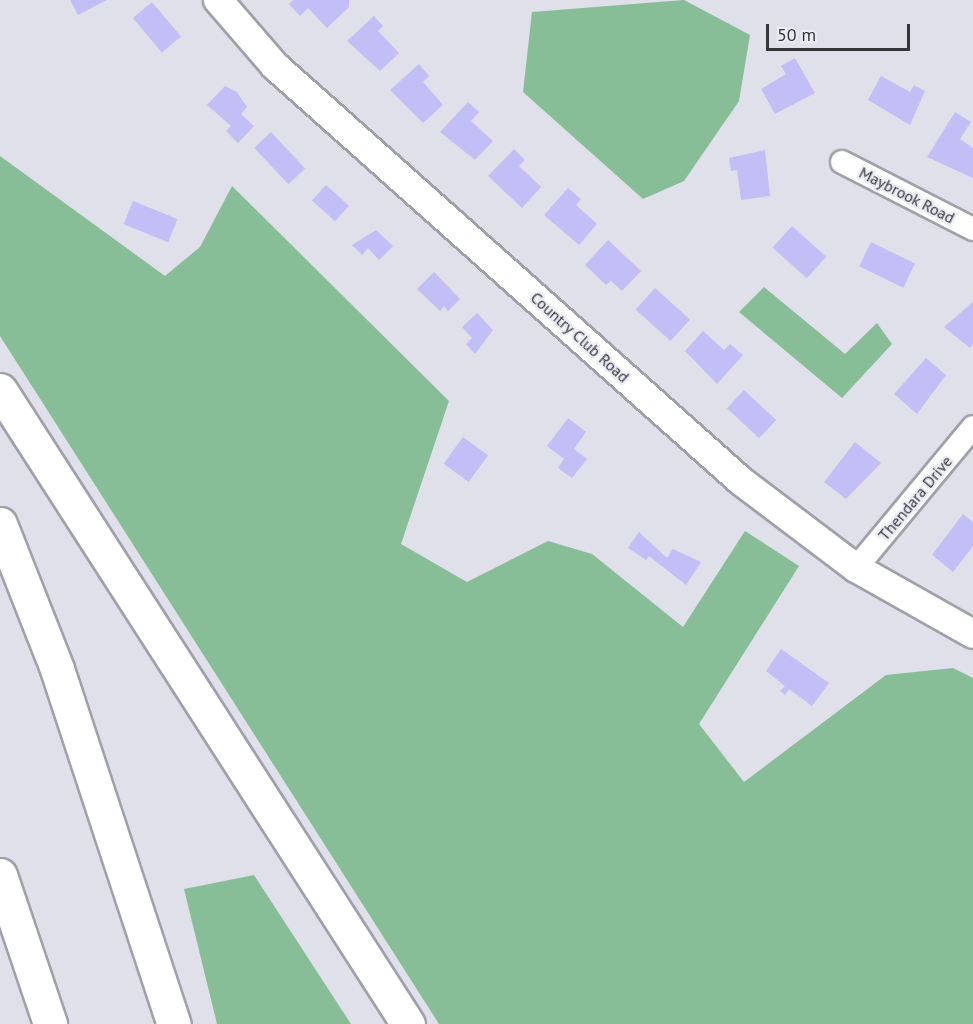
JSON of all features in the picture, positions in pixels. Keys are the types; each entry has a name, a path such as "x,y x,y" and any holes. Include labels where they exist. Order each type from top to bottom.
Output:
{"highway":[{"path":"0,390 408,1024"},
{"path":"0,524 60,679 174,1024"},
{"path":"0,877 42,1024"},
{"path":"0,877 50,1024"}],"street":[{"name":"Country Club Road","path":"218,0 275,66 741,481 856,568 973,634"},
{"name":"Maybrook Road","path":"842,162 973,229"},
{"name":"Thendara Drive","path":"856,568 973,427"}],"green space":[{"path":"684,0 750,35 739,101 684,181 643,199 523,92 532,12"},
{"path":"0,156 165,276 200,247 232,186 449,401 401,544 467,582 548,541 592,554 683,627 745,531 799,566 699,724 744,782 886,675 953,668 973,678 973,1024 439,1024 0,336"},
{"path":"764,287 845,354 877,323 892,344 842,398 739,312"},
{"path":"254,875 351,1024 217,1024 184,889"}],"building":[{"path":"70,0 107,0 78,15"},
{"path":"293,0 349,0 349,7 327,28 308,8 300,16 289,4"},
{"path":"152,2 181,36 162,53 133,18"},
{"path":"374,16 383,26 378,31 399,53 380,71 347,41"},
{"path":"795,58 815,93 775,114 761,89 786,74 781,66"},
{"path":"419,64 429,76 423,82 443,105 423,123 390,90"},
{"path":"881,76 910,92 914,85 925,91 910,125 868,100"},
{"path":"225,86 237,92 247,107 241,114 254,126 238,143 226,131 231,126 207,105"},
{"path":"468,102 479,112 471,121 493,141 475,160 440,132"},
{"path":"955,112 971,122 960,139 973,148 973,178 927,157"},
{"path":"271,132 305,169 288,184 254,148"},
{"path":"514,149 525,160 519,166 541,187 522,208 488,176"},
{"path":"765,150 770,196 741,200 737,170 731,171 729,158"},
{"path":"326,185 349,206 335,221 312,201"},
{"path":"568,188 581,199 576,205 597,224 579,245 544,215"},
{"path":"133,201 178,219 168,242 124,224"},
{"path":"792,226 826,257 807,278 773,248"},
{"path":"376,230 393,246 379,260 368,248 362,255 352,245"},
{"path":"608,240 641,271 622,291 611,281 606,285 585,265"},
{"path":"871,242 915,263 903,288 859,266"},
{"path":"434,272 460,299 448,311 444,306 440,311 417,289"},
{"path":"655,288 690,319 671,341 636,310"},
{"path":"973,302 973,344 970,348 944,327"},
{"path":"477,313 493,330 475,354 466,344 472,338 462,327"},
{"path":"703,331 724,350 730,344 743,355 717,384 685,351"},
{"path":"926,358 946,375 917,414 894,394"},
{"path":"744,390 776,420 759,438 727,408"},
{"path":"568,418 586,432 574,449 587,459 572,478 558,468 564,459 547,446"},
{"path":"463,437 488,455 469,482 444,464"},
{"path":"855,442 881,463 846,499 824,482"},
{"path":"963,514 973,522 973,546 953,572 932,555"},
{"path":"639,532 667,558 673,549 701,562 686,585 649,556 646,560 628,548"},
{"path":"781,649 829,683 812,706 789,689 785,695 780,691 785,686 766,671"}]}
